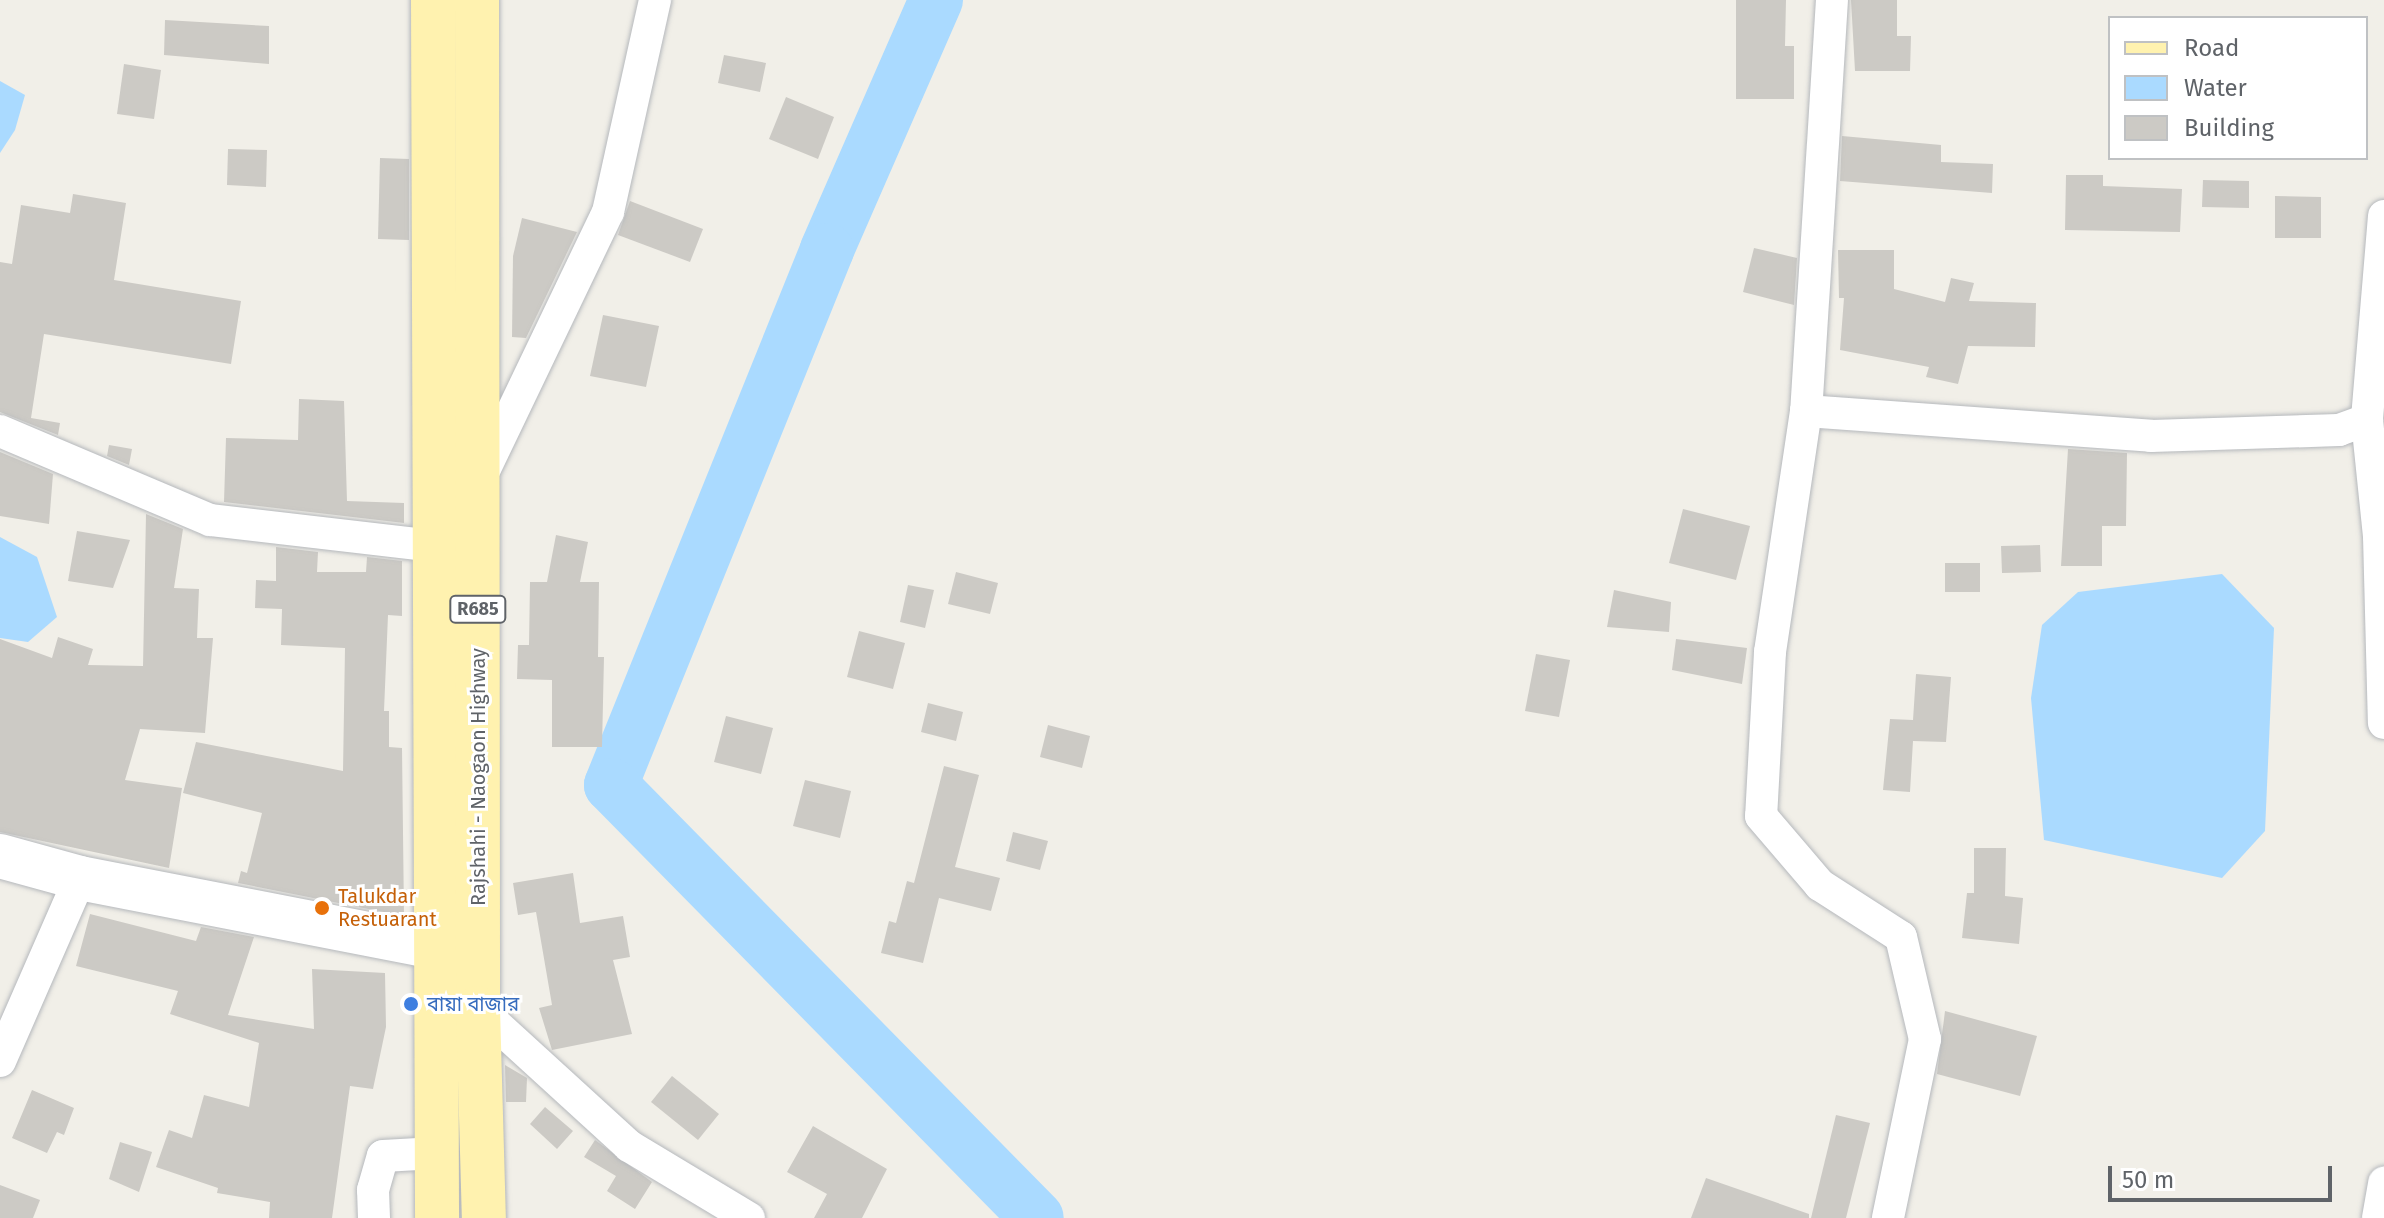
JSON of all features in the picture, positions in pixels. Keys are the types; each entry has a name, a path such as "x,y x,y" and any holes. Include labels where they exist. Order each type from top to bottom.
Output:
{"main road":[{"name":"R685","path":"433,0 437,1218"},
{"name":"Rajshahi - Naogaon Highway","path":"477,0 478,1008 484,1218"},
{"path":"433,371 478,372"},
{"path":"0,856 80,878 434,947"}],"street":[{"path":"478,483 608,212 655,0"},
{"path":"1832,0 1806,411 1770,652 1761,816 1820,885 1901,937 1925,1039 1888,1218"},
{"path":"2384,216 2367,420 2382,536 2384,723"},
{"path":"1806,411 2151,436 2339,430 2367,420"},
{"path":"0,431 210,520 434,546"},
{"path":"0,1061 80,878"},
{"path":"478,1008 629,1146 749,1218"},
{"path":"374,1218 373,1190 383,1156 436,1153"},
{"path":"2378,1218 2384,1183"}],"water":[{"path":"0,81 25,95 15,130 0,153"},
{"path":"0,537 37,557 57,617 28,642 0,638"},
{"path":"2222,574 2274,628 2265,831 2222,878 2044,840 2031,698 2042,625 2078,592"}],"building":[{"path":"1736,0 1786,0 1785,46 1794,46 1794,99 1736,99"},
{"path":"1851,0 1897,0 1897,36 1911,36 1910,71 1855,71"},
{"path":"165,20 269,26 269,64 164,55"},
{"path":"724,55 766,63 760,92 718,83"},
{"path":"124,64 161,70 154,119 117,114"},
{"path":"786,97 834,117 818,159 769,139"},
{"path":"1842,136 1941,145 1941,162 1993,164 1992,193 1840,181"},
{"path":"228,149 267,150 266,187 227,185"},
{"path":"380,158 409,159 409,240 378,239"},
{"path":"2066,175 2103,175 2103,186 2182,189 2180,232 2065,230"},
{"path":"2203,180 2249,181 2249,208 2202,207"},
{"path":"73,194 126,203 114,280 241,301 231,364 44,334 31,418 60,423 58,435 0,412 0,262 12,264 21,205 70,213"},
{"path":"2275,196 2321,197 2321,238 2275,238"},
{"path":"630,201 703,229 690,262 618,235"},
{"path":"522,218 577,232 526,338 512,337 513,256"},
{"path":"1754,248 1797,258 1794,305 1743,292"},
{"path":"1838,250 1894,250 1894,289 1945,302 1951,278 1974,283 1969,301 2036,303 2035,347 1968,346 1958,384 1926,377 1929,367 1840,350 1844,298 1839,298"},
{"path":"603,315 659,326 646,387 590,376"},
{"path":"299,399 344,401 347,501 404,503 404,523 224,502 226,438 298,440"},
{"path":"109,445 132,449 129,465 107,456"},
{"path":"2068,449 2127,453 2126,526 2102,526 2102,566 2061,566"},
{"path":"0,452 53,474 49,524 0,516"},
{"path":"1683,509 1750,526 1736,580 1669,563"},
{"path":"146,514 183,529 174,588 199,589 197,638 213,638 205,733 140,729 125,780 182,788 169,868 0,832 0,639 52,658 58,637 93,649 88,665 143,666"},
{"path":"77,531 130,540 113,588 68,581"},
{"path":"556,535 588,542 580,582 599,582 598,657 604,657 602,747 552,747 552,680 517,679 518,645 529,645 530,582 547,582"},
{"path":"2040,545 2041,572 2002,573 2001,546"},
{"path":"276,547 318,552 317,572 366,572 367,557 402,561 402,616 388,615 384,711 389,711 389,747 402,748 404,916 238,883 241,871 247,873 262,813 183,793 196,742 343,771 345,648 281,645 282,609 255,608 256,580 276,581"},
{"path":"1945,563 1980,563 1980,592 1945,592"},
{"path":"956,572 998,583 990,614 948,604"},
{"path":"908,585 934,590 925,628 900,622"},
{"path":"1614,590 1671,602 1669,632 1607,627"},
{"path":"859,631 905,643 893,689 847,677"},
{"path":"1676,639 1747,648 1742,684 1672,670"},
{"path":"1536,654 1570,660 1559,717 1525,711"},
{"path":"1916,674 1951,677 1946,742 1913,741 1910,792 1883,790 1890,719 1913,720"},
{"path":"928,703 963,712 956,741 921,732"},
{"path":"726,716 773,728 761,774 714,762"},
{"path":"1048,725 1090,736 1082,768 1040,757"},
{"path":"944,766 979,775 955,867 1000,878 991,911 939,898 923,963 881,953 889,921 896,923 907,881 914,883"},
{"path":"805,780 851,791 840,838 793,826"},
{"path":"1013,832 1048,841 1040,870 1006,861"},
{"path":"1974,848 2006,848 2005,896 2023,898 2019,944 1962,938 1967,893 1974,893"},
{"path":"573,873 580,923 623,916 630,957 613,960 632,1034 552,1050 539,1008 552,1005 536,912 518,915 513,883"},
{"path":"90,914 196,941 201,927 254,937 228,1015 314,1029 312,969 385,973 386,1027 373,1089 350,1086 332,1218 269,1218 270,1202 217,1193 218,1188 156,1167 169,1130 192,1138 204,1095 249,1107 259,1043 170,1014 178,991 76,966"},
{"path":"1945,1011 2037,1036 2020,1096 1937,1074"},
{"path":"505,1065 527,1078 526,1102 506,1102"},
{"path":"672,1076 719,1114 698,1140 651,1102"},
{"path":"32,1090 74,1108 64,1135 57,1132 47,1153 12,1138"},
{"path":"545,1107 573,1131 557,1149 530,1124"},
{"path":"1836,1115 1870,1123 1846,1218 1811,1218"},
{"path":"813,1126 887,1169 862,1218 814,1218 827,1194 787,1172"},
{"path":"595,1140 652,1182 635,1209 607,1191 616,1176 584,1157"},
{"path":"120,1142 152,1152 139,1192 109,1179"},
{"path":"1706,1178 1809,1214 1809,1218 1691,1218"},
{"path":"0,1185 40,1200 33,1218 0,1218"}],"waterway":[{"path":"936,0 827,250 611,785 1037,1218"}],"place":[{"name":"Talukdar Restuarant","path":"322,908"},
{"name":"বায়া বাজার","path":"411,1004"}]}
